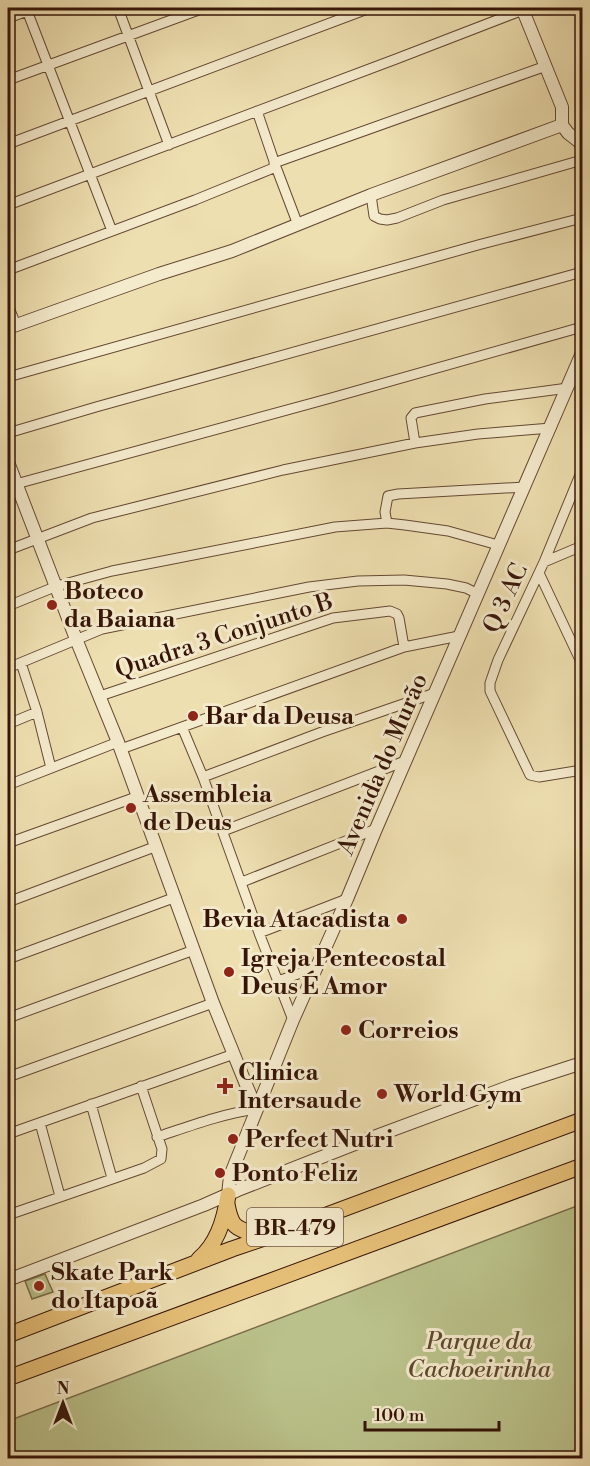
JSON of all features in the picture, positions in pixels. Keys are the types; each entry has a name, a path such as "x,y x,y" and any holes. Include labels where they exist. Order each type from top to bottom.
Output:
{"main road":[{"name":"BR-479","path":"8,1335 582,1120"},
{"name":"BR-479","path":"8,1378 582,1166"},
{"path":"227,1199 232,1221 238,1228 273,1235"},
{"path":"192,1265 207,1252 216,1238 227,1199"}],"street":[{"path":"118,8 169,145"},
{"path":"8,80 204,8"},
{"path":"8,144 370,8"},
{"path":"8,18 30,9 47,65 112,231"},
{"path":"8,205 523,9 562,107 562,125 582,144"},
{"path":"8,270 275,165 546,66"},
{"path":"256,111 298,225"},
{"path":"8,305 12,326 232,251 370,195 562,125"},
{"path":"370,195 374,216 387,220 443,200 582,160"},
{"path":"8,376 582,218"},
{"path":"8,433 582,272"},
{"path":"14,489 582,327"},
{"name":"Avenida do Murão","path":"227,1199 230,1176 293,1020 582,353"},
{"path":"415,443 411,418 416,413 485,399 568,388"},
{"path":"8,550 92,518 283,470 415,443 478,434 551,428"},
{"path":"8,462 14,489 57,586 76,639 120,745 213,1003 256,1109 240,1111 157,1137"},
{"path":"544,562 579,488 582,470"},
{"path":"387,524 385,512 388,496 525,487"},
{"path":"8,606 57,586 112,571 335,527 387,524 415,526 448,531 498,545"},
{"name":"Q 3 AC","path":"582,546 544,562 498,660 490,683 490,691 530,776 539,777 582,770"},
{"path":"539,573 582,664"},
{"path":"8,668 116,625 309,587 393,580 432,582 466,588 478,594"},
{"name":"Quadra 3 Conjunto B","path":"100,696 333,618 390,611 397,614 399,618 404,647"},
{"path":"8,785 120,745 182,727 404,647 459,636"},
{"path":"21,663 37,712 51,768"},
{"path":"203,777 435,693"},
{"path":"8,724 37,712"},
{"path":"182,727 203,777 293,1020"},
{"path":"223,831 405,761"},
{"path":"8,843 139,796"},
{"path":"242,882 376,829"},
{"path":"8,902 157,846"},
{"path":"8,959 176,897"},
{"path":"259,933 347,899"},
{"path":"8,1018 194,950"},
{"path":"278,981 315,968"},
{"path":"8,1077 213,1003"},
{"path":"8,1134 234,1054"},
{"path":"8,1280 204,1205 227,1199 360,1142 511,1086 582,1063"},
{"path":"8,1211 60,1196 161,1159 162,1149 141,1086"},
{"path":"91,1104 112,1178"},
{"path":"40,1123 60,1196"}],"green space":[{"name":"Parque da Cachoeirinha","path":"582,1204 582,1458 8,1458 8,1421"},
{"name":"Skate Park do Itapoã","path":"45,1274 53,1292 32,1299 25,1281"}],"place":[{"name":"Boteco da Baiana","path":"52,605"},
{"name":"Bar da Deusa","path":"193,716"},
{"name":"Assembleia de Deus","path":"131,808"},
{"name":"Bevia Atacadista","path":"402,919"},
{"name":"Igreja Pentecostal Deus É Amor","path":"229,972"},
{"name":"Correios","path":"346,1030"},
{"name":"Clinica Intersaude","path":"225,1086"},
{"name":"World Gym","path":"382,1094"},
{"name":"Perfect Nutri","path":"233,1139"},
{"name":"Ponto Feliz","path":"220,1173"},
{"name":"Skate Park do Itapoã","path":"39,1286"}]}
